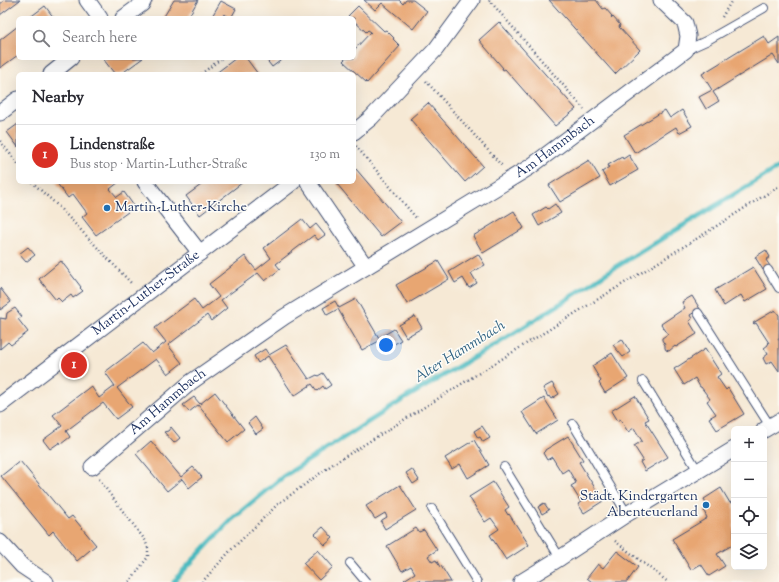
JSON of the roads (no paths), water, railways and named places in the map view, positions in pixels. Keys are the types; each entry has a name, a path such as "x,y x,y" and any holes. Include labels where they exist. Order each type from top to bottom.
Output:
{"street":[{"path":"87,0 99,16"},
{"path":"126,16 142,4 144,0"},
{"path":"356,130 371,118 436,48 472,0"},
{"path":"661,0 686,23 688,36 686,50"},
{"name":"Am Hammbach","path":"92,467 191,382 284,317 530,167 686,50"},
{"path":"57,72 69,60"},
{"path":"0,113 16,101"},
{"path":"147,184 200,253"},
{"name":"Martin-Luther-Straße","path":"0,405 290,184"},
{"path":"309,184 366,267"},
{"path":"521,582 627,514 731,451"},
{"path":"0,542 22,566 46,582"}],"lane":[{"path":"686,50 706,41 764,8"},
{"path":"768,270 779,288"},
{"path":"698,313 771,426"},
{"path":"644,381 698,471"},
{"path":"573,424 627,514"},
{"path":"504,467 560,558"},
{"path":"432,509 477,582"},
{"path":"350,563 366,582"}],"waterway":[{"name":"Alter Hammbach","path":"174,582 231,520 284,476 407,397 503,340 614,268 779,167"}],"place":[{"name":"Martin-Luther-Kirche","path":"107,208"},
{"name":"Lindenstraße","path":"74,365"},
{"name":"Städt. Kindergarten Abenteuerland","path":"706,505"}]}
